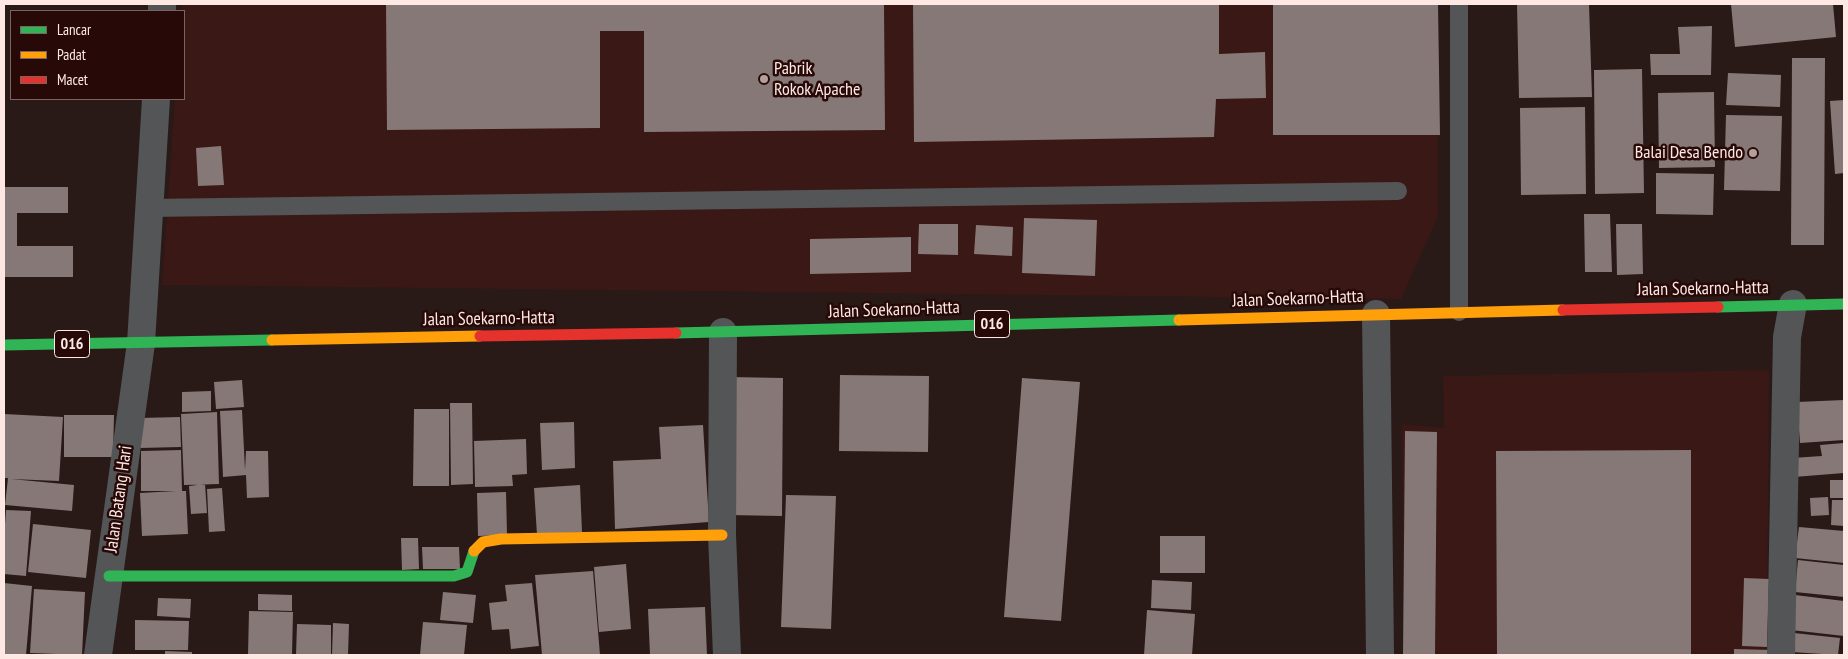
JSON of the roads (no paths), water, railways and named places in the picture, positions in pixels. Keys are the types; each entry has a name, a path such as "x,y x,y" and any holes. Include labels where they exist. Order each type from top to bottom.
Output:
{"main road":[{"name":"Jalan Soekarno-Hatta","path":"4,345 723,332 1376,314 1844,304"},
{"path":"109,576 463,576 469,570 470,560 474,551 481,543 501,539 722,535"}],"street":[{"name":"Jalan Batang Hari","path":"98,655 140,343 156,100"},
{"path":"1781,655 1787,337 1793,304"},
{"path":"1376,314 1380,655"},
{"path":"723,332 722,535 727,655"}],"lane":[{"path":"1459,4 1460,312"},
{"path":"149,208 1398,191"}],"place":[{"name":"Pabrik Rokok Apache","path":"764,79"},
{"name":"Balai Desa Bendo","path":"1753,153"}]}
